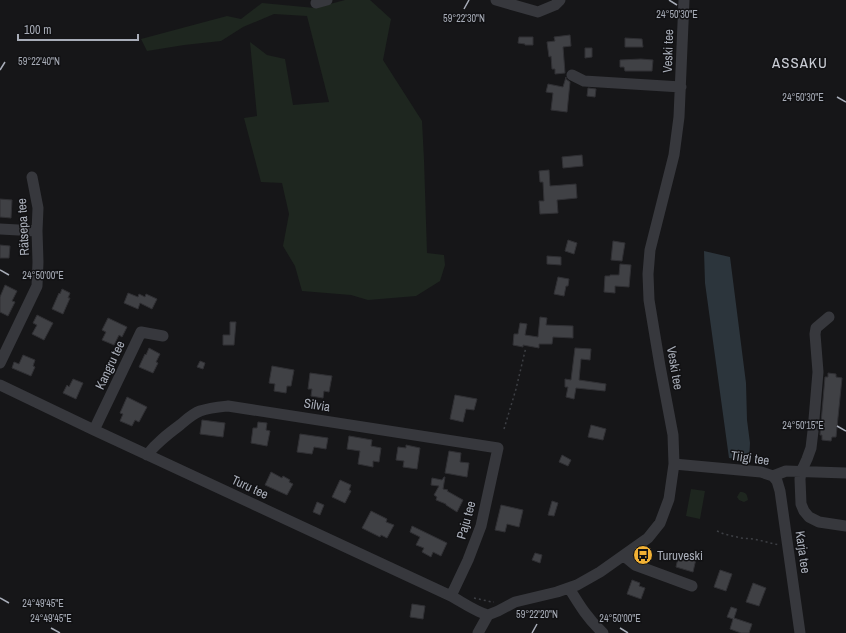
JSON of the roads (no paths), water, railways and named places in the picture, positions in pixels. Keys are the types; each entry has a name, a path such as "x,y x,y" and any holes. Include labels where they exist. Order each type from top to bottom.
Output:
{"street":[{"path":"496,0 538,12 555,5 560,0"},
{"name":"Veski tee","path":"488,615 515,602 557,592 577,585 600,572 648,538 660,522 668,499 674,464 673,435 650,308 648,274 650,250 674,155 680,117 684,0"},
{"path":"572,75 584,81 681,87"},
{"name":"Rätsepa tee","path":"0,363 37,286 38,208 32,177"},
{"path":"0,228 37,231"},
{"path":"829,317 816,328 815,334 818,372 811,448 801,472 800,479 801,504 809,517 820,522 846,526"},
{"name":"Kangru tee","path":"94,430 141,332 163,336"},
{"name":"Turu tee","path":"0,385 451,596 480,613 488,615"},
{"name":"Silvia","path":"147,455 152,448 200,411 228,406 498,448"},
{"name":"Paju tee","path":"451,596 468,560 481,526 498,448"},
{"name":"Tiigi tee","path":"674,464 761,472 773,476 786,471 846,473"},
{"name":"Karja tee","path":"773,476 777,481 780,491 800,633"},
{"path":"624,556 635,565 692,586"},
{"path":"569,588 582,610 593,624 603,633"},
{"path":"478,633 488,615"}],"place":[{"name":"Turuveski","path":"643,555"}],"district":[{"name":"ASSAKU","path":"800,62"}]}
